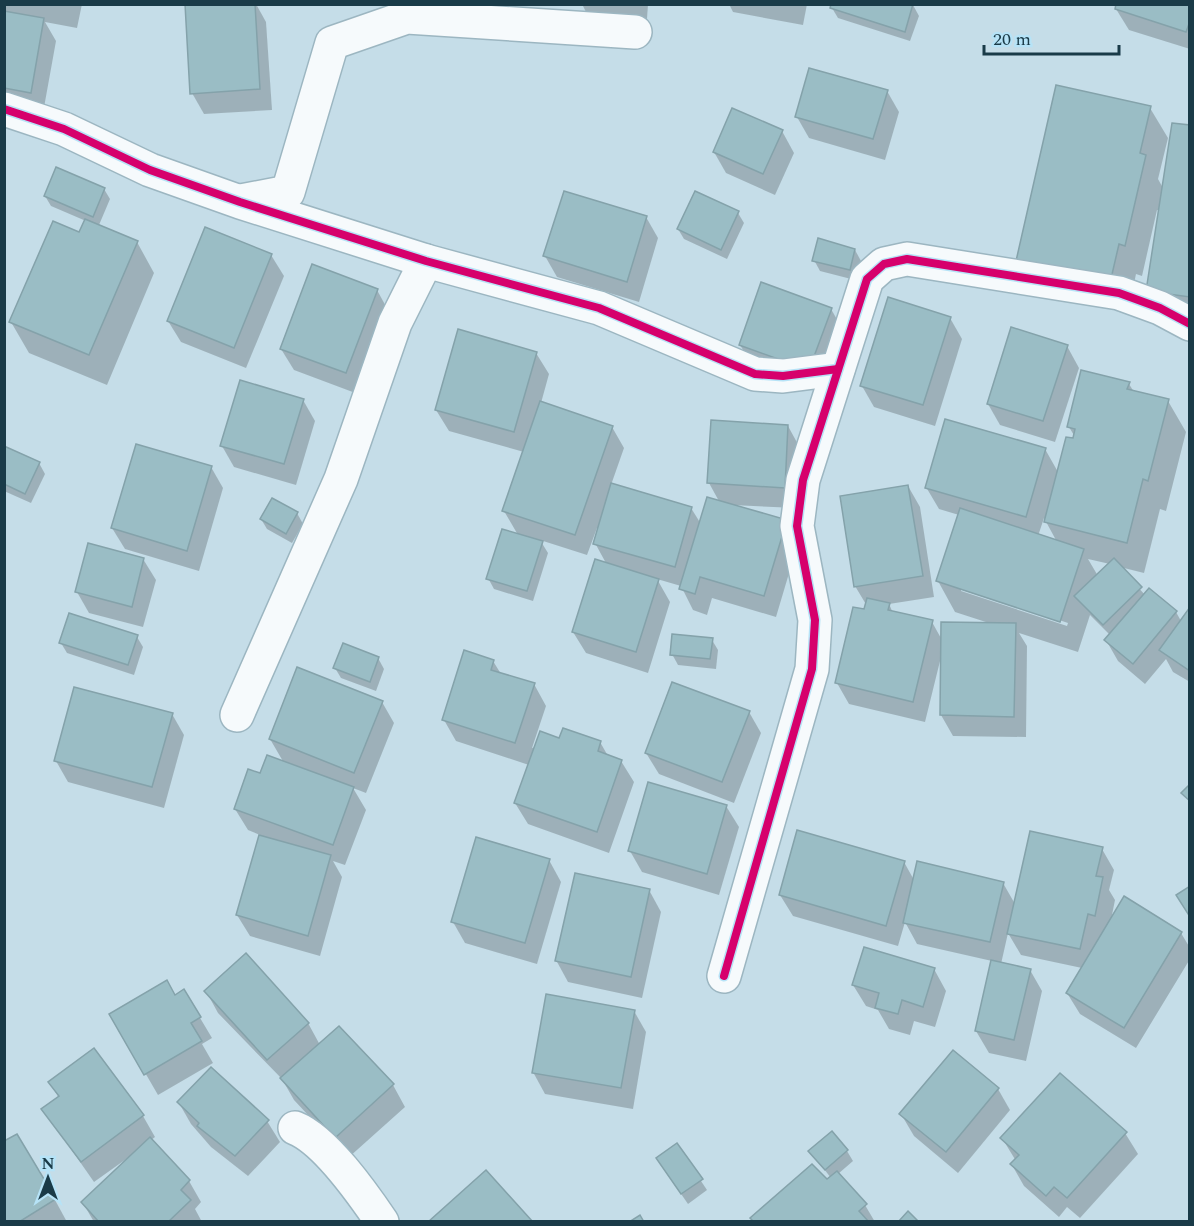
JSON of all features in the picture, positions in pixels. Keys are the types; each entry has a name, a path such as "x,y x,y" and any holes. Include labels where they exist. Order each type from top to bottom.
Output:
{"street":[{"path":"240,202 288,192 332,43 407,17 635,32"},
{"path":"4,110 64,129 150,170 240,202 426,261 598,308 755,374 783,376 838,369"},
{"path":"724,976 812,669 814,620 797,526 803,480 867,279 884,264 907,259 1119,293 1160,308 1190,324"},
{"path":"237,715 341,479 395,323 426,261"},
{"path":"295,1128 308,1134 360,1190 381,1221"}],"building":[{"path":"185,4 255,4 260,89 190,94"},
{"path":"831,4 913,4 905,32 830,8"},
{"path":"1116,4 1190,4 1190,21 1186,32 1115,9"},
{"path":"4,11 44,18 31,93 4,88"},
{"path":"809,68 888,90 873,139 795,117"},
{"path":"1056,85 1151,106 1140,153 1146,155 1125,246 1119,244 1110,283 1016,261"},
{"path":"732,108 783,130 763,174 713,152"},
{"path":"1172,123 1190,125 1190,297 1146,291"},
{"path":"56,167 105,188 93,217 44,196"},
{"path":"564,191 647,216 627,282 543,256"},
{"path":"695,191 739,211 721,250 677,229"},
{"path":"85,219 138,241 89,355 9,322 53,221 79,232"},
{"path":"205,227 272,254 234,348 167,321"},
{"path":"818,238 855,249 850,270 812,261"},
{"path":"312,264 378,289 346,373 280,349"},
{"path":"761,282 832,308 809,370 739,345"},
{"path":"888,297 951,317 923,405 860,386"},
{"path":"1011,327 1068,345 1043,421 987,404"},
{"path":"458,329 537,352 514,432 435,410"},
{"path":"1081,370 1130,382 1127,389 1169,399 1148,481 1143,479 1127,543 1044,522 1066,437 1073,438 1075,429 1067,427"},
{"path":"240,380 304,399 284,464 220,446"},
{"path":"540,401 613,426 575,535 502,511"},
{"path":"945,419 1046,448 1026,517 925,488"},
{"path":"711,420 788,425 785,488 707,483"},
{"path":"136,444 212,466 187,551 111,528"},
{"path":"4,446 40,462 25,494 4,484"},
{"path":"611,483 692,507 675,567 593,544"},
{"path":"908,485 923,576 854,587 840,496"},
{"path":"707,497 787,520 764,596 700,577 695,594 679,589"},
{"path":"272,498 298,512 286,534 260,519"},
{"path":"960,508 1084,549 1060,622 936,581"},
{"path":"502,529 543,541 527,591 486,579"},
{"path":"88,543 144,558 132,607 75,592"},
{"path":"1114,558 1142,587 1103,625 1074,596"},
{"path":"595,559 659,579 636,652 572,632"},
{"path":"1149,588 1177,611 1133,664 1104,640"},
{"path":"867,598 890,603 888,610 933,620 913,702 835,683 853,607 864,609"},
{"path":"1190,607 1190,671 1159,650"},
{"path":"69,613 138,635 128,665 59,643"},
{"path":"941,622 1016,623 1014,717 940,715"},
{"path":"672,634 713,638 710,659 670,655"},
{"path":"343,643 379,657 370,682 333,668"},
{"path":"464,650 494,660 491,670 535,683 515,743 442,720"},
{"path":"297,667 383,701 354,773 269,739"},
{"path":"672,682 750,711 722,782 645,753"},
{"path":"74,687 173,713 152,787 54,761"},
{"path":"563,728 601,741 598,751 622,760 597,832 514,803 540,731 559,738"},
{"path":"267,755 354,787 333,845 234,809 248,769 260,773"},
{"path":"648,782 727,805 707,874 628,851"},
{"path":"1190,784 1190,801 1181,793"},
{"path":"797,830 905,861 886,926 779,895"},
{"path":"1030,831 1103,847 1096,876 1103,877 1095,916 1088,914 1080,949 1007,934"},
{"path":"259,835 331,855 308,936 236,915"},
{"path":"476,837 550,859 525,943 451,922"},
{"path":"917,861 1004,882 990,942 903,923"},
{"path":"575,873 650,889 631,977 555,961"},
{"path":"1190,886 1190,917 1176,895"},
{"path":"1124,896 1182,932 1124,1028 1066,993"},
{"path":"864,947 935,968 923,1007 902,1000 898,1014 875,1008 879,993 852,985"},
{"path":"246,953 309,1023 267,1060 204,991"},
{"path":"991,960 1031,969 1014,1040 975,1031"},
{"path":"167,980 175,995 184,989 201,1017 191,1023 202,1041 144,1075 109,1014"},
{"path":"546,994 635,1010 621,1088 532,1073"},
{"path":"339,1026 394,1084 335,1138 280,1078"},
{"path":"94,1048 144,1115 81,1162 41,1109 59,1096 48,1082"},
{"path":"953,1050 999,1088 946,1152 899,1114"},
{"path":"211,1067 269,1120 235,1156 197,1126 199,1123 177,1102"},
{"path":"1060,1073 1127,1132 1067,1198 1054,1187 1046,1196 1010,1164 1019,1155 1000,1138"},
{"path":"832,1131 848,1150 825,1170 808,1151"},
{"path":"17,1134 56,1199 19,1222 4,1222 4,1141"},
{"path":"150,1137 190,1180 181,1190 191,1200 168,1222 99,1222 81,1202"},
{"path":"677,1143 703,1179 681,1194 656,1158"},
{"path":"812,1164 827,1179 837,1171 867,1204 859,1211 869,1222 754,1222 750,1218"},
{"path":"486,1170 533,1222 428,1222"},
{"path":"908,1211 919,1222 898,1222"},
{"path":"640,1215 644,1222 629,1222"}],"cycle path":[{"path":"4,109 64,129 150,170 240,202 426,261 599,308 755,374 783,376 838,369"},
{"path":"724,976 812,669 815,620 797,526 803,480 867,279 884,264 907,259 1119,293 1160,308 1190,324"}]}
